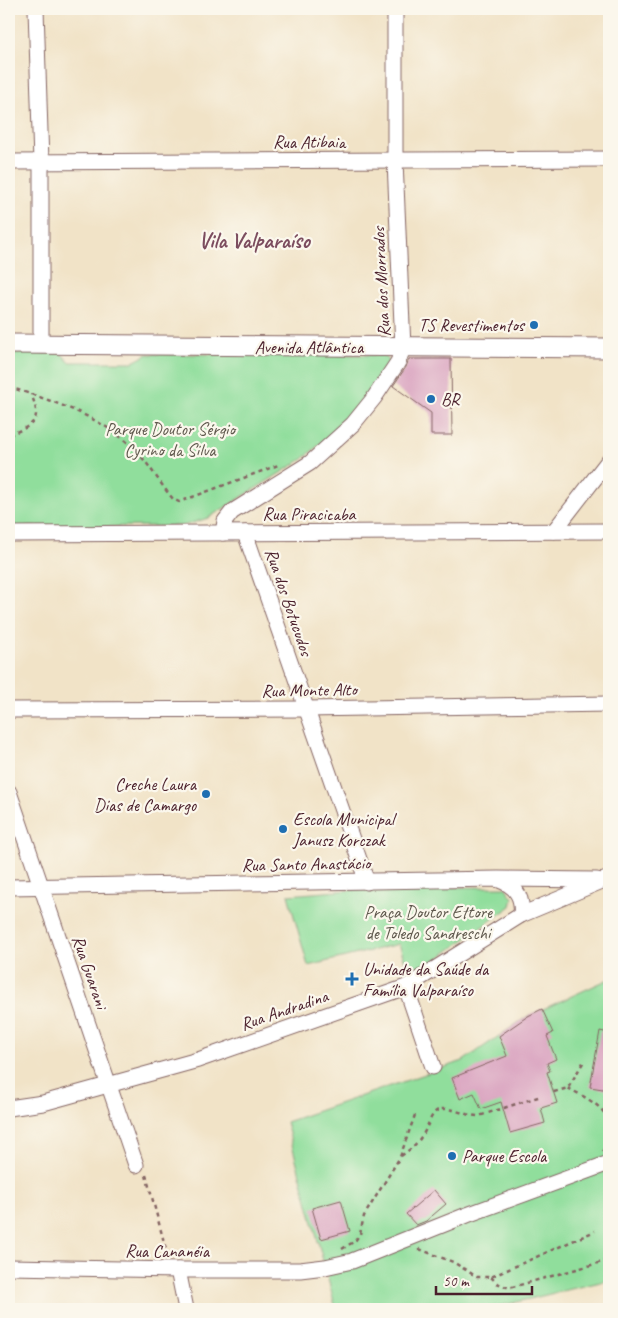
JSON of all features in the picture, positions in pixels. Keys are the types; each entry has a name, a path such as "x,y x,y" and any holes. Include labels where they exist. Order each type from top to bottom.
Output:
{"main road":[{"name":"Avenida Atlântica","path":"9,344 609,348"}],"street":[{"path":"36,9 41,162 41,345"},
{"name":"Rua dos Morrados","path":"223,533 225,521 232,512 310,463 360,417 398,362 403,348 395,161 395,9"},
{"name":"Rua Atibaia","path":"9,162 609,160"},
{"path":"554,532 609,460"},
{"name":"Rua Piracicaba","path":"9,534 609,531"},
{"name":"Rua dos Botucudos","path":"245,533 367,882"},
{"name":"Rua Monte Alto","path":"9,710 307,709 609,704"},
{"name":"Rua Guarani","path":"9,792 136,1165"},
{"path":"498,879 508,883 519,894 522,906 521,916"},
{"name":"Rua Santo Anastácio","path":"9,887 606,879"},
{"name":"Rua Andradina","path":"9,1108 43,1103 198,1060 406,987 521,916 606,879"},
{"path":"406,987 433,1067"},
{"name":"Rua Cananéia","path":"9,1267 300,1270 329,1266 352,1261 467,1215 609,1164"},
{"path":"175,1270 186,1309"}],"path":[{"path":"9,388 60,404 113,432 127,442 172,499 179,502 284,463"},
{"path":"9,435 27,428 35,421 37,413 31,394"},
{"path":"554,1092 568,1088 584,1061"},
{"path":"568,1088 598,1106 609,1122"},
{"path":"400,1157 423,1136 435,1111 442,1108 471,1116 479,1116 542,1096"},
{"path":"329,1266 339,1251 354,1241 360,1234 364,1216 400,1157 415,1115"},
{"path":"136,1165 143,1167 175,1270"},
{"path":"399,1243 440,1256 477,1276 491,1277 595,1231"},
{"path":"491,1277 497,1284 509,1288 609,1260"}],"green space":[{"name":"Parque Doutor Sérgio Cyrino da Silva","path":"9,353 61,353 69,362 133,362 148,354 385,355 390,363 350,418 303,459 208,518 183,526 9,527"},
{"name":"Praça Doutor Ettore de Toledo Sandreschi","path":"505,887 513,898 511,906 411,978 399,944 308,966 288,895 377,888"},
{"name":"Parque Escola","path":"609,979 609,1280 487,1309 336,1309 286,1122 463,1061 528,1016"}],"building":[{"name":"BR","path":"409,359 451,359 452,435 431,435 431,413 393,386"},
{"path":"542,1009 553,1033 547,1036 556,1059 547,1063 550,1071 547,1072 557,1103 541,1108 545,1123 510,1133 501,1102 481,1109 474,1093 460,1099 452,1078 507,1056 499,1036 528,1016"},
{"path":"600,1031 609,1033 609,1090 590,1087"},
{"path":"434,1190 446,1204 426,1221 416,1225 406,1214"},
{"path":"341,1200 350,1231 321,1239 312,1208"}],"place":[{"name":"TS Revestimentos","path":"534,325"},
{"name":"BR","path":"431,399"},
{"name":"Creche Laura Dias de Camargo","path":"206,794"},
{"name":"Escola Municipal Janusz Korczak","path":"283,829"},
{"name":"Unidade da Saúde da Família Valparaíso","path":"352,979"},
{"name":"Parque Escola","path":"452,1156"}],"district":[{"name":"Vila Valparaíso","path":"254,241"}]}
